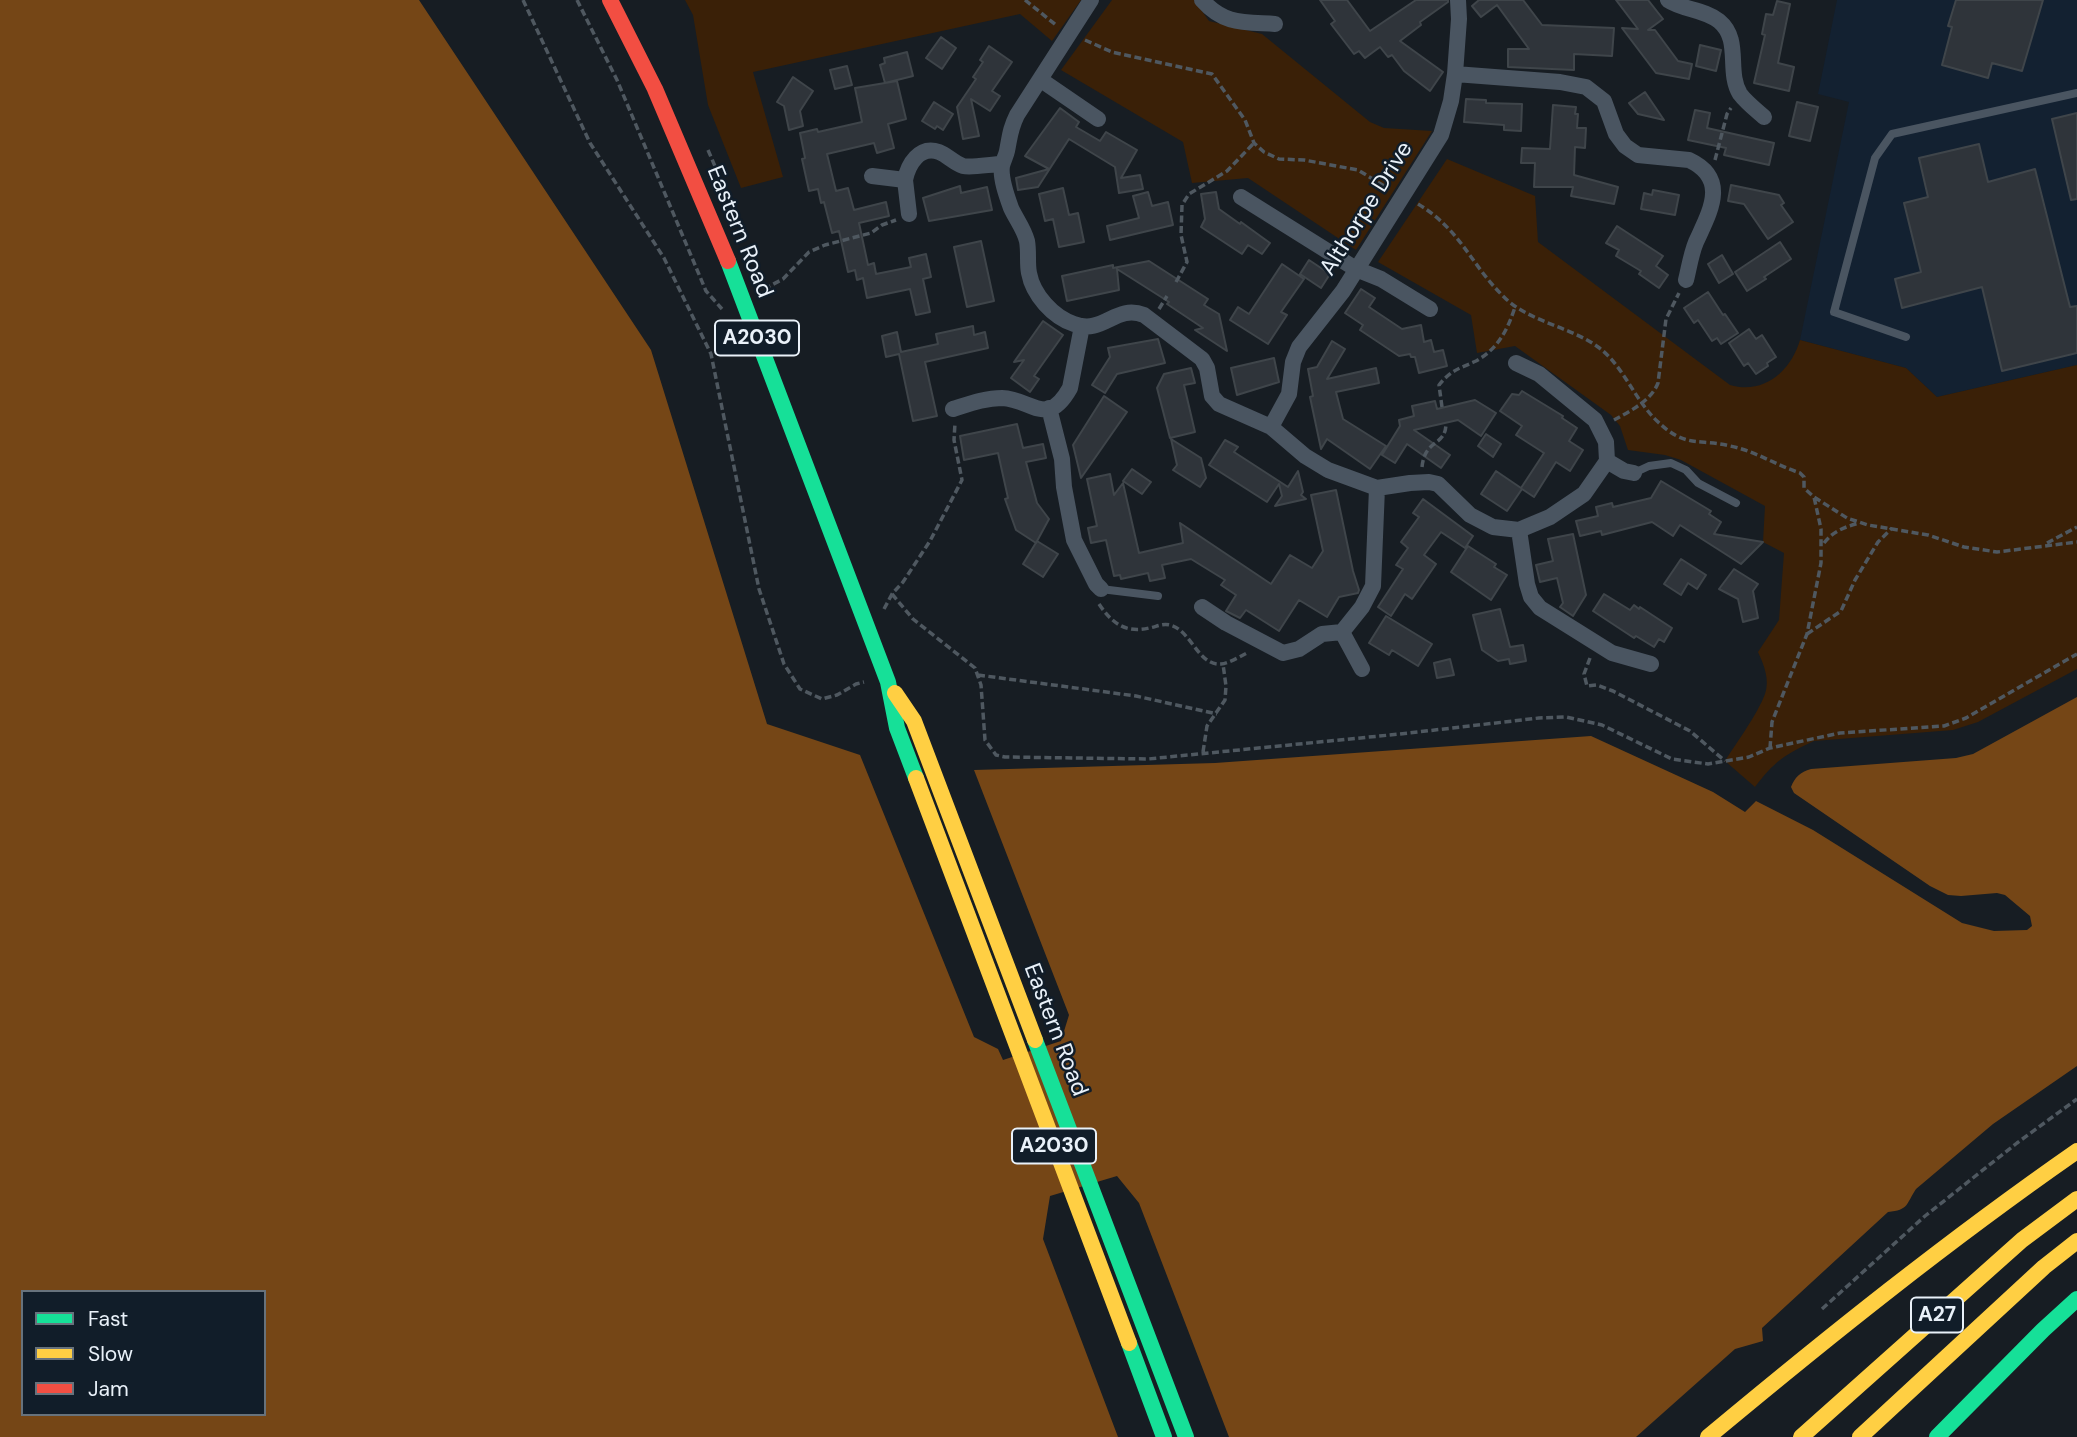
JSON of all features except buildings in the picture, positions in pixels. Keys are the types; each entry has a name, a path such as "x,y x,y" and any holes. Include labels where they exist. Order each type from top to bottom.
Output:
{"main road":[{"name":"Eastern Road","path":"610,0 655,89 718,234 888,682 897,728 1164,1437"},
{"name":"Eastern Road","path":"888,682 914,721 1186,1437"},
{"path":"1708,1437 1833,1332 2020,1190 2077,1151"},
{"name":"A27","path":"1801,1437 2022,1240 2077,1199"},
{"name":"A27","path":"1860,1437 2044,1267 2077,1241"},
{"path":"1937,1437 2077,1299"}],"street":[{"path":"1091,0 1012,127 1002,164 1008,200 1027,241 1033,285 1051,310 1070,323 1096,327 1128,312 1144,315 1202,359 1207,368 1212,396 1219,404 1271,427 1315,463 1339,475 1377,488 1421,482 1438,484 1452,495 1461,509 1482,522 1506,530 1519,530 1550,517 1584,494 1607,461 1606,442 1600,428 1577,404 1539,374 1516,362"},
{"path":"1202,0 1217,15 1227,19 1275,24"},
{"name":"Althorpe Drive","path":"1271,427 1289,394 1293,362 1299,347 1335,301 1441,135 1451,101 1455,74 1458,0"},
{"path":"1668,0 1709,15 1726,29 1732,44 1733,73 1741,95 1764,117"},
{"path":"1455,74 1560,82 1586,87 1604,101 1616,134 1631,151 1646,157 1689,160 1703,171 1713,189 1713,203 1709,218 1695,244 1686,280"},
{"path":"1041,79 1098,119"},
{"path":"906,216 905,180 909,164 922,153 940,152 966,166 1002,164"},
{"path":"872,176 905,180"},
{"path":"1241,197 1356,269 1381,279 1430,309"},
{"path":"953,409 973,402 1001,398 1041,410 1049,408 1070,388 1082,326"},
{"path":"1049,408 1062,459 1064,487 1074,540 1101,589"},
{"path":"1607,461 1624,471 1634,473"},
{"path":"1202,607 1226,624 1283,653 1291,652 1315,637 1342,632 1354,620 1373,586 1377,488"},
{"path":"1519,530 1523,566 1535,603 1550,616 1612,653 1651,664"},
{"path":"1342,632 1362,669"}],"lane":[{"path":"1906,337 1834,312 1875,158 1892,134 2077,93"},
{"path":"1634,473 1649,466 1671,463 1686,470 1699,483 1736,503"},
{"path":"1101,589 1158,596"}],"path":[{"path":"523,0 590,143 664,258 710,354 759,589 784,664 800,689 822,699 866,682"},
{"path":"577,0 617,80 706,292 722,309"},
{"path":"1025,0 1069,34 1112,52 1212,74 1245,120 1254,143 1264,152 1279,159 1304,160 1358,170 1446,223 1503,297 1515,307 1581,336 1607,354 1657,422 1687,442 1730,446 1800,473 1804,477 1804,488 1814,497 1847,518 1860,522 1928,535 1964,547 1997,552 2077,542"},
{"path":"1703,171 1715,161 1727,114 1741,95"},
{"path":"1176,282 1187,261 1181,235 1182,205 1189,194 1227,172 1254,143"},
{"path":"764,289 783,279 809,252 872,233 882,225 906,216"},
{"path":"1600,428 1655,392 1666,320 1686,280"},
{"path":"1443,407 1439,385 1454,369 1478,360 1494,347 1507,332 1515,307"},
{"path":"884,611 892,594 930,541 961,480 954,440 956,428 953,409"},
{"path":"1421,482 1423,457 1430,445 1446,433 1446,423"},
{"path":"1770,748 1772,722 1807,634 1821,563 1823,545 1814,497"},
{"path":"1823,545 1829,536 1839,529 1860,522"},
{"path":"2045,544 2077,527"},
{"path":"1807,634 1841,611 1855,580 1878,542 1892,528"},
{"path":"1101,589 1098,602 1108,619 1138,630 1159,624 1178,628 1206,660 1213,663 1223,664 1269,646"},
{"path":"892,594 913,619 975,668 981,685 985,740 996,755 1148,759 1566,717 1602,725 1672,760 1709,764 1749,757 1770,748 1806,739 1850,732 1944,726 1966,719 2077,654"},
{"path":"1594,642 1584,674 1587,686 1597,685 1613,691 1690,731 1725,761"},
{"path":"1203,752 1207,726 1225,700 1223,664"},
{"path":"978,675 1136,696 1217,714"},
{"path":"1819,1312 1925,1216 2077,1099"}],"shaded area":[{"path":"0,0 419,0 651,350 767,724 860,755 974,1037 998,1049 1003,1060 1061,1041 1069,1015 974,770 1215,763 1591,736 1713,792 1745,812 1756,801 1813,830 1962,923 1994,931 2027,930 2032,926 2030,916 2005,895 1948,895 1930,886 1794,793 1791,787 1798,775 1811,769 1956,758 1973,754 2077,697 2077,1066 1993,1124 1916,1189 1903,1208 1888,1212 1762,1328 1763,1341 1735,1349 1636,1437 1229,1437 1139,1203 1117,1176 1050,1196 1043,1239 1118,1437 0,1437"},
{"path":"685,0 1081,0 1052,41 1020,14 753,72 783,177 741,188 708,105 693,15"},
{"path":"1112,0 1194,0 1209,21 1262,34 1370,122 1384,128 1432,131 1356,250 1248,178 1192,183 1183,142 1061,70"},
{"path":"1837,0 2077,0 2077,365 1937,397 1906,368 1800,340 1849,102 1818,94"},
{"path":"1447,159 1535,196 1538,242 1730,385 1754,387 1774,378 1790,362 1800,340 1906,368 1937,397 2077,365 2077,669 1978,722 1953,730 1814,741 1781,760 1755,787 1725,761 1765,694 1767,678 1758,652 1779,620 1784,553 1763,542 1765,506 1681,460 1628,450 1620,426 1611,415 1515,346 1477,353 1471,315 1378,262"}],"traffic: fast":[{"path":"728,261 888,682 897,728 916,778"},
{"path":"1035,1040 1186,1437"},
{"path":"1937,1437 2077,1299"},
{"path":"1129,1343 1164,1437"}],"traffic: slow":[{"path":"895,693 914,721 1035,1040"},
{"path":"916,778 1129,1343"},
{"path":"1708,1437 1890,1290 2077,1151"},
{"path":"1801,1437 2022,1240 2077,1199"},
{"path":"1860,1437 2044,1267 2077,1241"}],"traffic: jam":[{"path":"610,0 655,89 728,261"}]}
